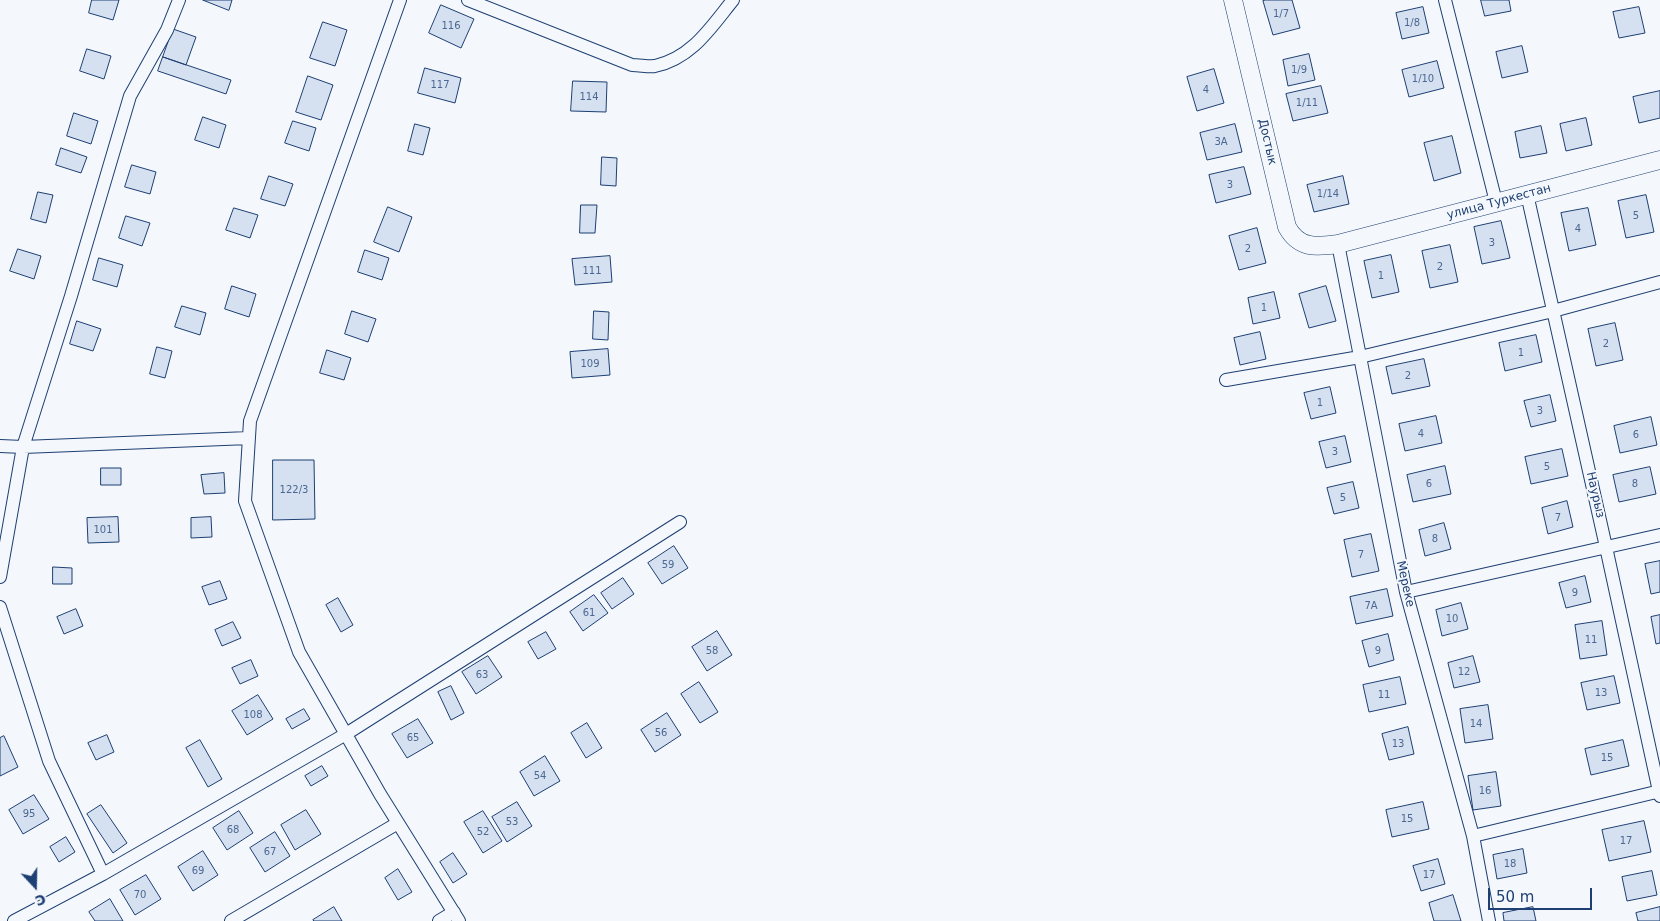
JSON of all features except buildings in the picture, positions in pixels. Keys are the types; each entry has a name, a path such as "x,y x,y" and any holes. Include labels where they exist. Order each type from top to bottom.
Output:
{"street":[{"path":"0,577 23,447 71,296 130,96 167,30 179,0"},
{"path":"400,0 250,421 245,501 299,652 398,823 457,916 439,921"},
{"path":"468,0 632,65 654,66 680,58 696,45 733,0"},
{"name":"Достык","path":"1233,0 1287,227 1292,236 1307,245 1318,247 1338,244"},
{"path":"1444,0 1496,202"},
{"name":"улица Туркестан","path":"1338,244 1660,160"},
{"name":"Наурыз","path":"1527,194 1660,793"},
{"name":"Мереке","path":"1338,244 1406,592 1473,836 1489,921"},
{"path":"1226,380 1360,357 1553,311 1660,282"},
{"path":"0,446 23,447 249,438"},
{"path":"14,921 103,874 346,734 680,522"},
{"path":"1406,592 1660,535"},
{"path":"0,607 49,761 103,874"},
{"path":"1473,836 1660,793"},
{"path":"232,921 398,823"}]}
